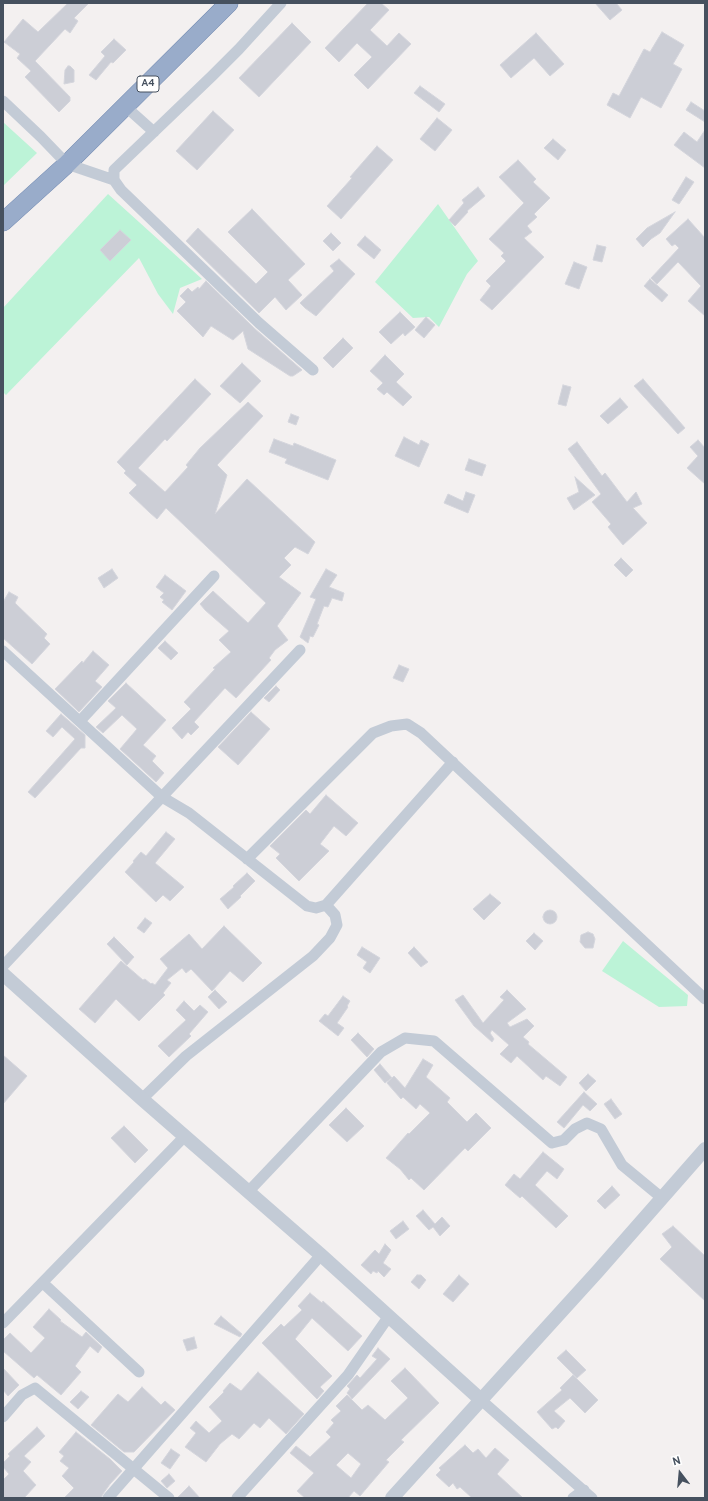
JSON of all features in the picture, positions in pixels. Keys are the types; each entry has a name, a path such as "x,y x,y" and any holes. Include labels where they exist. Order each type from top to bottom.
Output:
{"highway":[{"name":"A4","path":"3,222 66,164 229,3"}],"street":[{"path":"281,3 239,49 114,170 114,180 121,190 258,323 313,370"},
{"path":"3,101 41,137 66,164 114,180"},
{"path":"125,106 154,132"},
{"path":"80,721 214,576"},
{"path":"3,966 300,650"},
{"path":"3,651 162,797 189,813 307,906 316,908 326,905 453,762"},
{"path":"247,859 373,733 392,726 407,724 421,733 453,762 705,999"},
{"path":"142,1099 186,1056 313,956 330,938 337,925 335,915 326,905"},
{"path":"3,974 142,1099 322,1255 480,1399 588,1494"},
{"path":"248,1192 381,1052 405,1038 434,1041 552,1143 564,1140 575,1129 587,1123 601,1129 622,1165 662,1198"},
{"path":"3,1323 185,1136"},
{"path":"392,1498 480,1399 598,1272 705,1149"},
{"path":"108,1498 322,1255"},
{"path":"43,1283 139,1372"},
{"path":"237,1498 348,1375 389,1316"},
{"path":"3,1417 22,1396 35,1388 170,1498"},
{"path":"573,1498 588,1494"}],"green space":[{"path":"3,122 37,153 3,186"},
{"path":"108,194 202,279 180,288 173,314 158,294 139,258 6,395 3,392 3,308"},
{"path":"438,204 478,261 467,274 439,327 429,317 413,318 375,282"},
{"path":"623,941 688,995 687,1006 659,1007 602,971"}],"building":[{"path":"68,3 89,3 74,18 78,21 70,33 65,29 35,61 70,97 70,101 59,112 25,77 31,71 17,58 20,54 4,42 23,19 38,32"},
{"path":"368,3 381,3 389,10 370,30 387,46 399,33 411,44 368,89 354,75 372,57 357,43 339,62 325,48"},
{"path":"595,3 616,3 622,10 610,20"},
{"path":"292,23 311,42 259,97 239,78"},
{"path":"662,32 684,45 673,64 682,69 661,108 641,97 630,118 607,105 613,93 619,96 644,49 650,52"},
{"path":"536,33 564,64 550,76 534,58 511,78 500,65"},
{"path":"114,39 126,50 113,63 111,62 96,80 89,75 105,56 101,52"},
{"path":"68,66 74,70 74,82 64,84 65,70"},
{"path":"420,86 445,104 439,112 414,93"},
{"path":"691,102 705,111 705,122 686,110"},
{"path":"213,111 234,130 197,170 176,151"},
{"path":"437,118 452,130 435,151 420,139"},
{"path":"705,130 705,168 674,145 684,132 697,142"},
{"path":"553,139 566,150 558,160 544,148"},
{"path":"377,146 393,160 341,219 327,206 352,178 350,177"},
{"path":"518,160 536,179 533,182 550,198 534,214 537,217 527,226 532,232 524,238 544,257 492,310 480,300 491,286 486,281 506,261 501,256 504,253 489,239 524,203 499,177"},
{"path":"686,177 694,182 679,204 672,200"},
{"path":"478,187 485,196 467,211 468,212 455,226 449,220 464,203 462,200"},
{"path":"252,209 305,264 288,280 302,295 286,310 275,297 259,313 186,241 198,228 256,284 268,272 228,232"},
{"path":"675,212 660,233 643,247 636,239 647,228"},
{"path":"688,219 705,238 705,316 688,301 701,286 678,262 657,284 651,278 679,248 675,244 672,246 666,239"},
{"path":"120,230 131,240 110,261 100,250"},
{"path":"331,233 341,243 333,251 323,241"},
{"path":"365,236 381,250 374,259 357,245"},
{"path":"597,245 606,247 602,262 593,260"},
{"path":"339,259 355,274 316,316 300,303 334,271 330,266"},
{"path":"574,262 587,267 579,289 565,284"},
{"path":"650,279 668,295 662,302 644,286"},
{"path":"206,281 254,328 302,370 293,376 290,376 248,349 243,331 233,340 211,326 203,337 177,311 186,302 180,296 188,288 192,292 198,287 199,289"},
{"path":"400,312 415,327 405,336 403,333 391,344 379,332"},
{"path":"426,317 435,325 424,338 415,330"},
{"path":"343,338 353,348 333,368 323,358"},
{"path":"385,355 404,374 396,382 412,397 403,406 387,392 384,395 377,389 383,383 370,371"},
{"path":"242,363 261,381 240,403 220,386"},
{"path":"195,379 211,394 167,441 165,439 138,468 165,492 188,467 186,465 200,448 248,402 263,416 217,465 227,475 215,514 247,479 315,542 308,554 295,547 284,558 291,565 279,577 301,593 277,626 288,640 275,650 269,658 271,660 236,698 225,688 194,722 199,727 191,735 188,732 182,739 172,728 191,709 184,702 215,669 213,668 231,652 219,640 229,631 200,604 213,591 248,623 266,603 166,508 157,519 149,512 129,493 137,485 124,473 126,471 117,462"},
{"path":"643,379 685,428 678,434 634,386"},
{"path":"563,385 571,387 566,406 558,404"},
{"path":"620,398 628,407 608,424 600,416"},
{"path":"291,414 299,417 296,425 288,422"},
{"path":"404,437 419,445 421,440 429,444 419,467 395,456"},
{"path":"274,439 293,446 294,443 336,460 328,480 285,463 287,459 269,452"},
{"path":"698,440 705,448 705,484 687,468 698,456 690,447"},
{"path":"577,442 602,476 605,473 627,502 636,492 642,504 633,508 647,523 623,545 608,527 611,524 592,502 601,494 568,449"},
{"path":"469,459 486,465 482,476 465,470"},
{"path":"575,477 595,495 574,510 567,498 579,492"},
{"path":"466,492 475,495 468,513 444,503 448,494 463,501"},
{"path":"621,558 633,570 626,577 614,565"},
{"path":"112,569 118,578 104,588 98,578"},
{"path":"326,569 337,575 329,587 344,593 342,601 332,598 328,607 324,606 317,624 319,625 313,637 310,636 308,643 300,637 316,599 310,597"},
{"path":"165,575 186,591 172,610 162,602 164,600 160,597 164,593 156,587"},
{"path":"9,592 18,597 15,603 47,634 44,638 50,644 32,664 3,638 3,602"},
{"path":"165,641 178,653 171,660 158,648"},
{"path":"93,651 109,665 95,681 102,687 79,712 55,689 82,661 83,663"},
{"path":"399,665 409,669 403,682 393,678"},
{"path":"126,683 166,720 143,745 156,756 152,761 164,773 156,782 120,749 137,729 122,715 103,733 96,727 116,708 108,701"},
{"path":"276,686 280,690 269,702 264,698"},
{"path":"251,712 270,729 238,765 218,747"},
{"path":"61,714 85,735 85,748 81,748 35,798 28,792 75,739 62,727 53,737 46,731"},
{"path":"326,795 358,823 346,836 334,826 320,844 329,851 299,881 276,858 280,854 270,846 306,810 310,814"},
{"path":"166,832 175,839 155,863 184,887 170,901 163,895 156,902 125,872 141,852 146,856"},
{"path":"247,873 255,881 228,909 220,899"},
{"path":"490,894 501,903 484,920 473,909"},
{"path":"547,910 553,910 557,914 557,920 553,924 547,924 543,920 543,914"},
{"path":"145,918 152,923 144,933 137,928"},
{"path":"224,926 262,963 243,982 230,971 212,991 191,969 186,973 182,968 167,980 171,983 163,993 165,995 139,1021 116,999 95,1023 79,1009 121,961 143,980 145,979 151,984 152,983 155,985 168,968 160,959 189,934 202,949"},
{"path":"588,932 593,934 595,939 593,948 585,948 580,942 581,935"},
{"path":"534,933 543,941 535,950 526,941"},
{"path":"114,937 134,957 127,965 107,944"},
{"path":"362,947 380,958 370,973 363,968 367,962 357,955"},
{"path":"414,947 428,962 421,967 408,953"},
{"path":"215,990 227,1002 219,1009 208,997"},
{"path":"507,990 526,1009 507,1023 510,1027 527,1019 534,1026 523,1037 529,1042 528,1044 567,1077 560,1086 546,1076 543,1080 517,1056 511,1063 500,1054 509,1045 492,1030 490,1033 494,1039 492,1042 474,1026 455,1000 463,995 483,1023 504,1000 500,997"},
{"path":"343,996 350,1001 347,1006 348,1007 337,1023 344,1028 338,1036 319,1021 325,1014 328,1016"},
{"path":"184,1001 194,1011 200,1005 208,1012 189,1034 191,1036 169,1057 158,1046 186,1020 176,1010"},
{"path":"358,1033 374,1049 367,1057 351,1040"},
{"path":"3,1055 27,1076 3,1104"},
{"path":"423,1059 433,1065 426,1077 450,1098 447,1102 467,1122 476,1113 491,1128 468,1151 465,1148 424,1190 411,1178 409,1180 400,1169 386,1158 408,1133 409,1134 430,1113 420,1104 416,1109 403,1097 401,1099 387,1083 394,1076 405,1088"},
{"path":"380,1064 392,1078 385,1083 374,1070"},
{"path":"588,1074 596,1081 586,1091 579,1083"},
{"path":"584,1092 597,1104 590,1111 583,1105 564,1128 557,1122"},
{"path":"611,1099 622,1114 615,1119 604,1104"},
{"path":"346,1108 364,1126 347,1142 329,1125"},
{"path":"124,1126 148,1150 135,1163 111,1138"},
{"path":"543,1152 564,1169 557,1179 547,1171 535,1185 568,1216 556,1228 522,1196 520,1198 505,1185 514,1174 520,1179"},
{"path":"612,1186 620,1195 605,1209 597,1201"},
{"path":"423,1210 435,1224 442,1217 450,1226 440,1236 433,1227 429,1230 416,1216"},
{"path":"403,1221 409,1229 396,1239 390,1231"},
{"path":"673,1226 705,1256 705,1301 660,1259 672,1247 662,1234"},
{"path":"385,1244 391,1250 383,1263 391,1269 384,1277 378,1271 377,1273 373,1271 371,1274 361,1265 375,1250 379,1254"},
{"path":"417,1275 421,1275 426,1280 419,1289 411,1282"},
{"path":"459,1275 469,1284 453,1302 443,1294"},
{"path":"310,1293 322,1303 323,1301 362,1336 348,1351 312,1318 295,1339 332,1376 320,1387 324,1391 317,1399 262,1343 281,1324 284,1327 302,1310 298,1306"},
{"path":"49,1309 61,1320 60,1321 82,1337 86,1332 102,1347 98,1353 90,1346 75,1366 81,1372 61,1395 37,1375 34,1378 3,1351 3,1340 10,1333 31,1353 45,1338 33,1327"},
{"path":"221,1316 242,1334 240,1337 214,1324"},
{"path":"194,1337 197,1348 187,1351 183,1340"},
{"path":"378,1348 390,1359 352,1399 347,1393 350,1389 347,1386 357,1375 360,1378 377,1359 372,1356"},
{"path":"566,1350 586,1370 577,1378 557,1358"},
{"path":"3,1368 19,1385 8,1396 3,1390"},
{"path":"405,1368 439,1403 401,1440 404,1442 386,1460 389,1462 360,1496 354,1491 348,1498 305,1498 297,1491 314,1473 290,1453 296,1446 310,1457 331,1437 326,1432 334,1423 331,1420 341,1411 336,1406 347,1395 362,1410 368,1405 385,1420 408,1398 391,1381","holes":["348,1453 361,1464 351,1478 336,1465"]},
{"path":"258,1372 304,1414 286,1434 269,1418 260,1428 254,1423 239,1439 232,1434 220,1444 206,1462 185,1447 196,1433 190,1428 196,1421 209,1433 222,1421 209,1407 224,1392 223,1391 230,1383 241,1391"},
{"path":"573,1375 598,1400 585,1413 570,1398 554,1411 565,1421 558,1429 556,1427 552,1429 537,1412 562,1390 560,1388"},
{"path":"142,1387 161,1405 165,1401 175,1410 134,1452 124,1452 91,1425 118,1394 128,1402"},
{"path":"81,1391 89,1397 78,1409 70,1402"},
{"path":"37,1427 45,1436 24,1456 31,1462 23,1471 36,1485 24,1498 3,1498 3,1480 9,1474 3,1467 3,1463 10,1456 8,1454"},
{"path":"76,1432 110,1459 122,1471 110,1484 101,1498 64,1498 74,1488 62,1476 69,1468 60,1461 64,1456 59,1452"},
{"path":"465,1445 473,1453 478,1449 486,1458 495,1448 509,1460 497,1474 523,1498 472,1498 460,1487 457,1489 453,1483 449,1487 436,1475 441,1470 439,1468"},
{"path":"171,1449 180,1455 170,1469 161,1463"},
{"path":"169,1474 175,1481 167,1488 161,1481"},
{"path":"189,1486 200,1498 177,1498"}]}
